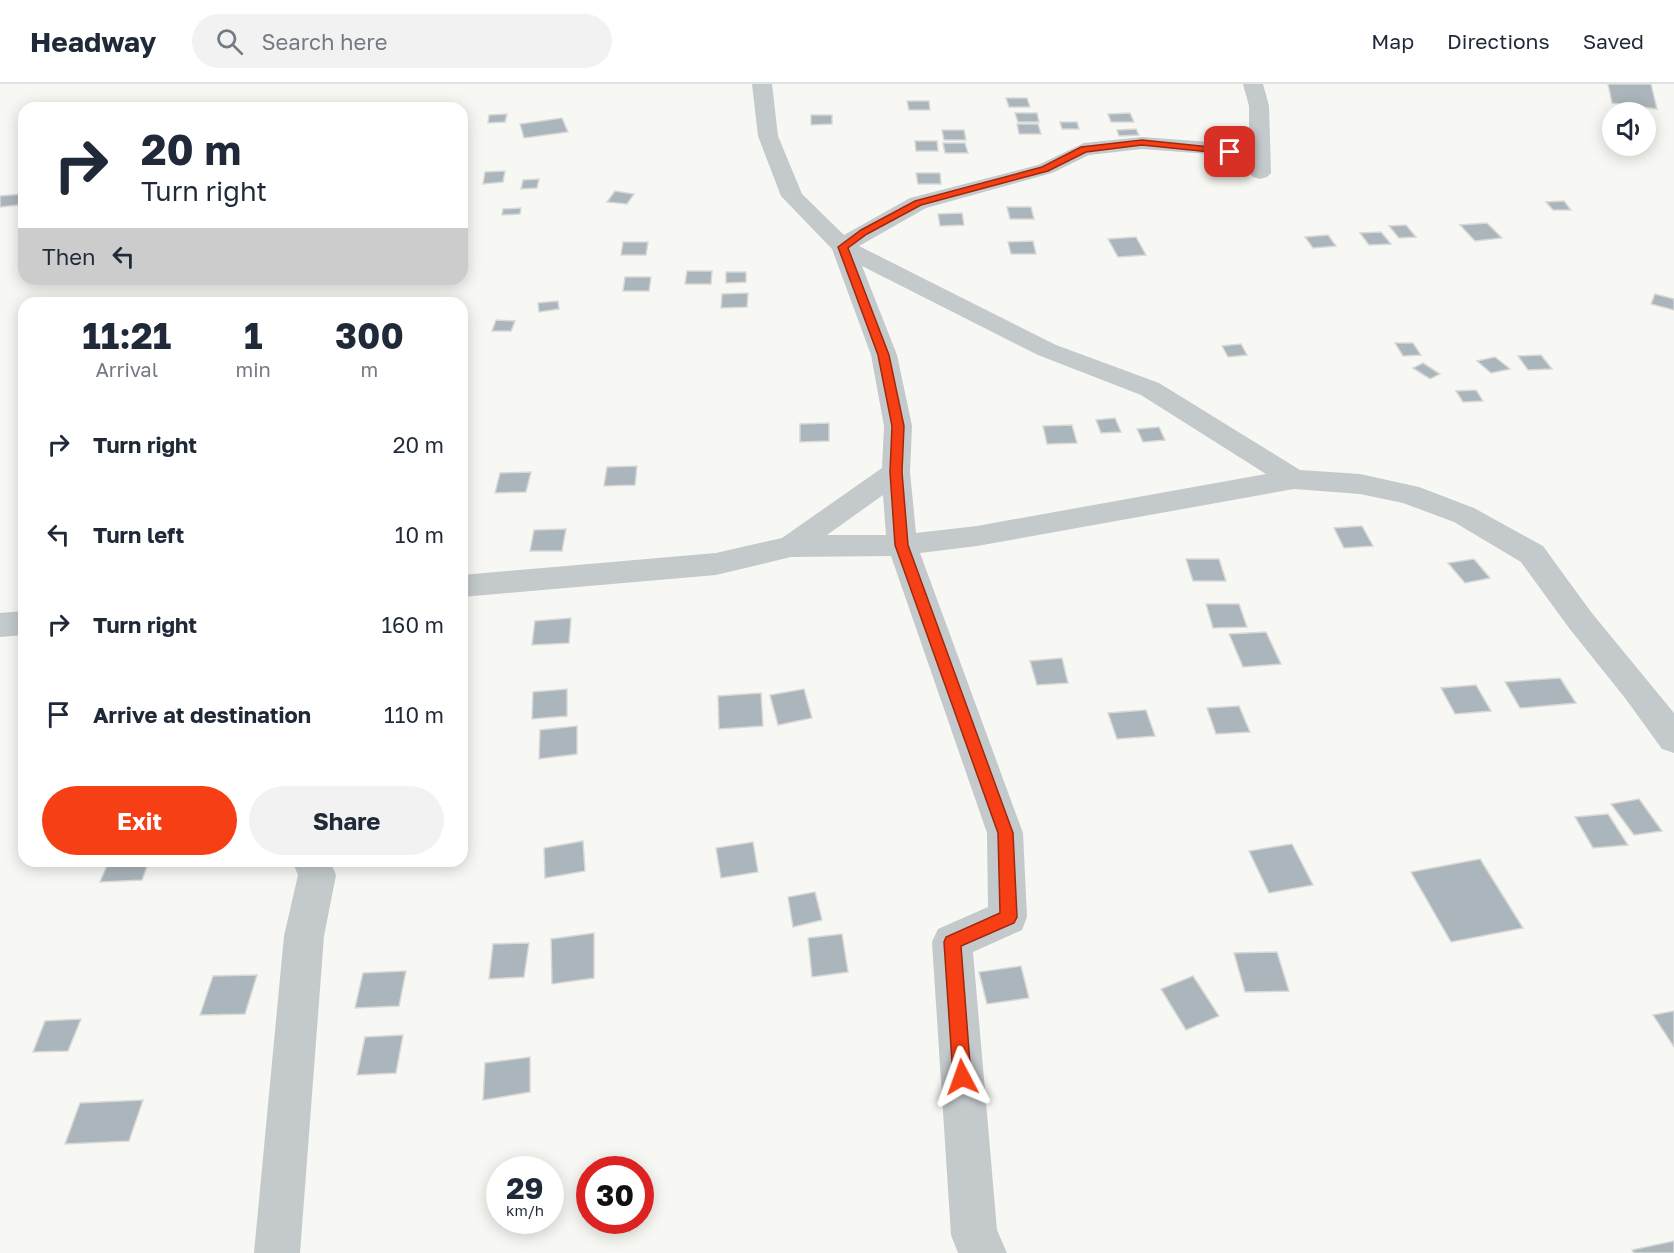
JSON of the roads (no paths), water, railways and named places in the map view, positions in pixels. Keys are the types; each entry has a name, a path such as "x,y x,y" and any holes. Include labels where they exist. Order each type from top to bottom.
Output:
{"street":[{"path":"762,84 768,136 792,196 843,247 1047,350 1150,389 1294,479"},
{"path":"843,247 864,232 918,203 1045,169 1084,149 1142,143 1260,163 1259,106 1253,84"},
{"path":"843,247 884,355 898,426 896,472 902,545 1005,833 1008,917 952,942 974,1235 984,1253"},
{"path":"791,546 896,472"},
{"path":"468,585 716,564 791,546 902,545 977,536 1294,479 1360,484 1409,494 1464,515 1532,554 1580,620 1637,689 1674,739"},
{"path":"0,624 18,622"},
{"path":"277,1253 304,936 317,875 314,867"}]}
